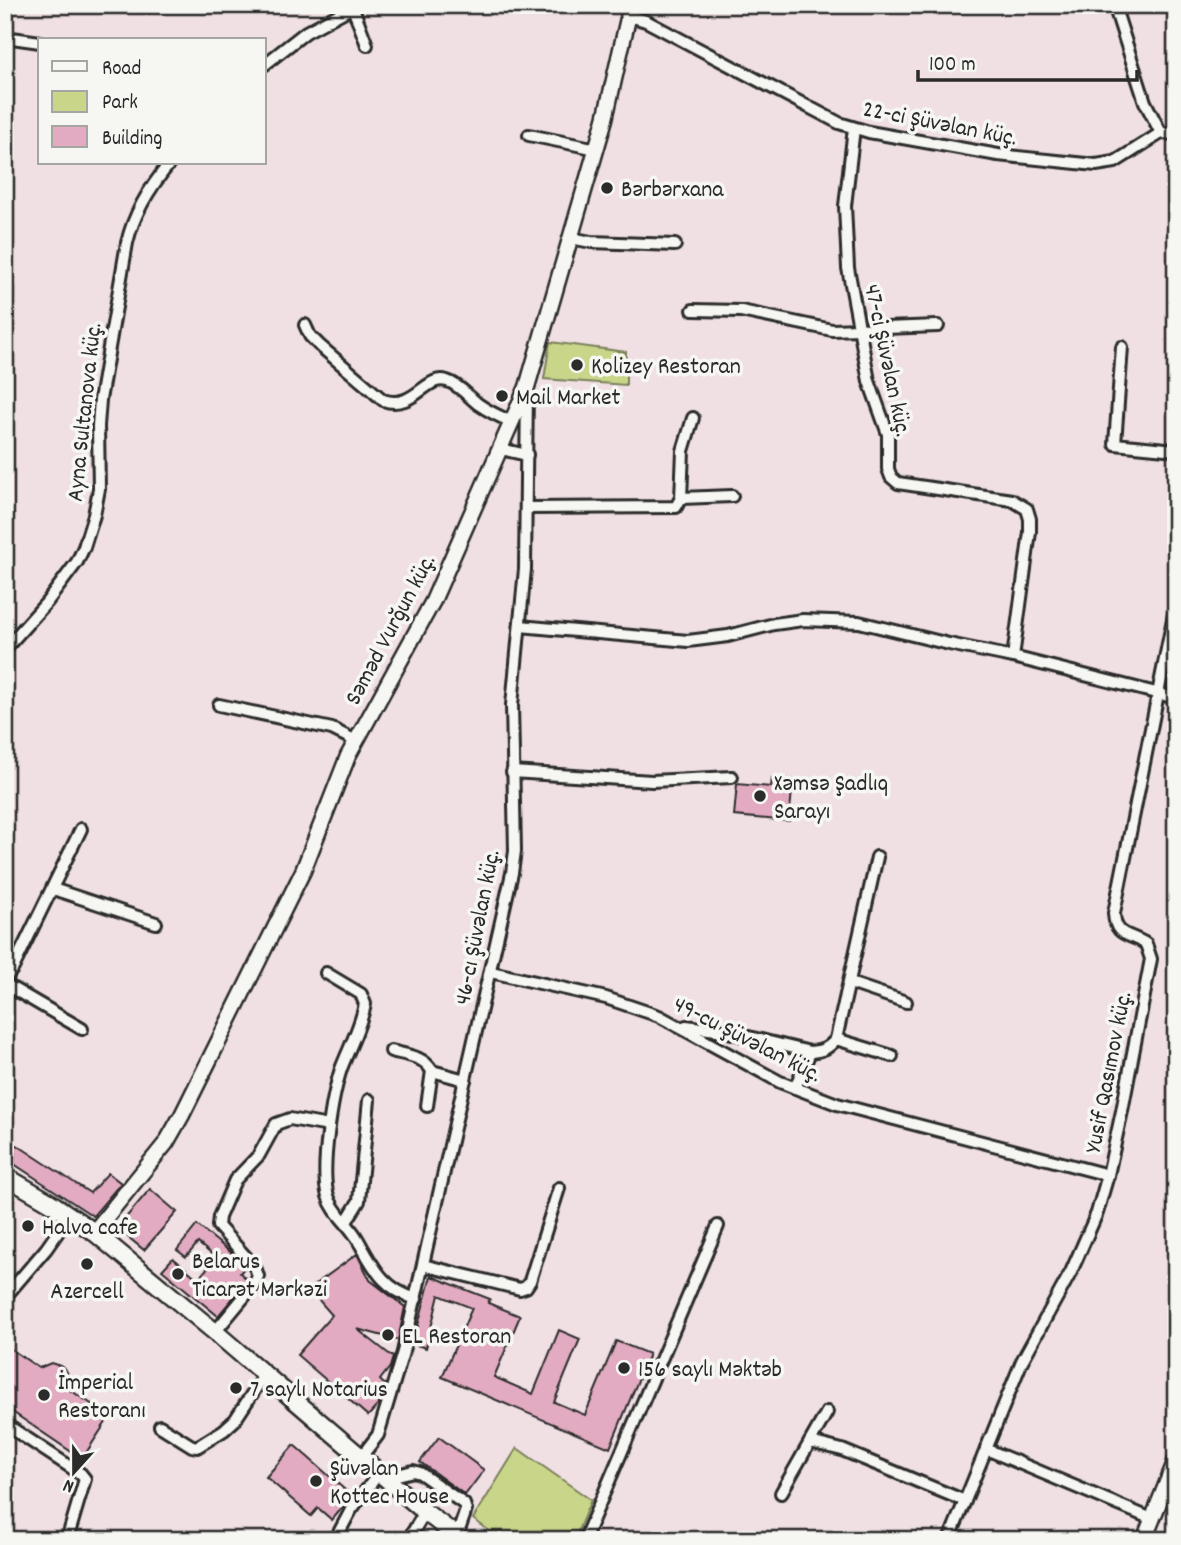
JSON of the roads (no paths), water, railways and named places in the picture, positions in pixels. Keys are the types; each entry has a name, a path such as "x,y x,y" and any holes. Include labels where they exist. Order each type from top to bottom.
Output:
{"main road":[{"path":"5,1176 94,1232 425,1512 460,1538"}],"street":[{"path":"1114,5 1146,102 1161,133 1176,134"},
{"path":"266,63 306,32 354,6 367,45"},
{"name":"22-ci Şüvəlan küç.","path":"630,10 814,110 854,128 1026,160 1096,165 1125,157 1161,133"},
{"name":"Səməd Vurğun küç.","path":"94,1232 166,1143 182,1115 303,871 356,741 433,601 501,449 527,387 572,238 597,149 630,10"},
{"path":"5,37 38,42"},
{"name":"47-ci Şüvəlan küç.","path":"854,128 848,170 845,228 848,268 869,381 888,434 888,469 898,484 1012,500 1027,509 1030,532 1013,657"},
{"path":"529,135 597,149"},
{"name":"Ayna Sultanova küç.","path":"5,649 64,582 84,547 97,502 100,400 127,243 139,206 169,164"},
{"path":"572,238 591,242 675,246"},
{"path":"693,310 741,311 832,330 938,326"},
{"path":"305,325 318,345 383,400 393,404 402,403 429,385 446,380 481,406 512,422"},
{"path":"1122,347 1115,444 1176,450"},
{"name":"46-cı Şüvəlan küç.","path":"361,1457 378,1435 386,1414 416,1299 514,863 513,687 520,626 526,508 527,387"},
{"path":"526,508 672,508 681,498 683,451 693,418"},
{"path":"501,449 527,455"},
{"path":"681,498 732,496"},
{"name":"Yusif Qasımov küç.","path":"949,1540 1022,1361 1081,1253 1108,1175 1151,959 1146,944 1119,931 1114,923 1114,914 1176,604"},
{"path":"520,626 688,641 728,636 774,624 835,620 877,625 921,638 1013,657 1176,698"},
{"path":"219,705 332,729 356,741"},
{"path":"512,772 652,780 732,777"},
{"path":"5,979 53,889 81,829"},
{"path":"680,1026 723,1031 810,1052 823,1051 836,1040 877,858"},
{"path":"53,889 156,923"},
{"name":"49-cu Şüvəlan küç.","path":"491,972 606,998 649,1012 795,1088 836,1104 1108,1175"},
{"path":"326,973 361,994 365,1004 336,1087 329,1126 326,1186 328,1198 383,1280 402,1295 416,1299"},
{"path":"850,983 906,1002"},
{"path":"5,985 82,1029"},
{"path":"836,1040 892,1056"},
{"path":"391,1051 423,1060 428,1064 432,1071 427,1105"},
{"path":"795,1088 810,1052"},
{"path":"432,1071 465,1080"},
{"path":"346,1222 359,1201 369,1100"},
{"path":"215,1332 254,1285 258,1276 255,1267 218,1226 219,1217 235,1180 254,1161 271,1130 282,1120 329,1126"},
{"path":"423,1265 520,1289 526,1287 530,1282 559,1188"},
{"path":"5,1297 46,1249 69,1215"},
{"path":"584,1540 718,1226"},
{"path":"160,1426 192,1447 197,1447 235,1420 265,1374"},
{"path":"781,1493 827,1412"},
{"path":"5,1424 85,1479 67,1540"},
{"path":"810,1442 842,1450 965,1501"},
{"path":"986,1449 1152,1519"},
{"path":"1144,1540 1176,1460"},
{"path":"335,1540 351,1510 383,1476 413,1471 420,1473 464,1504 466,1510 460,1538"},
{"path":"408,1540 425,1512"}],"place":[{"name":"Bərbərxana","path":"607,188"},
{"name":"Kolizey Restoran","path":"577,365"},
{"name":"Mail Market","path":"502,396"},
{"name":"Xəmsə Şadlıq Sarayı","path":"760,796"},
{"name":"Halva cafe","path":"28,1226"},
{"name":"Azercell","path":"87,1264"},
{"name":"Belarus Ticarət Mərkəzi","path":"178,1274"},
{"name":"EL Restoran","path":"388,1335"},
{"name":"156 saylı Məktəb","path":"624,1368"},
{"name":"7 saylı Notarius","path":"236,1388"},
{"name":"İmperial Restoranı","path":"44,1395"},
{"name":"Şüvəlan Kottec House","path":"316,1481"}]}
